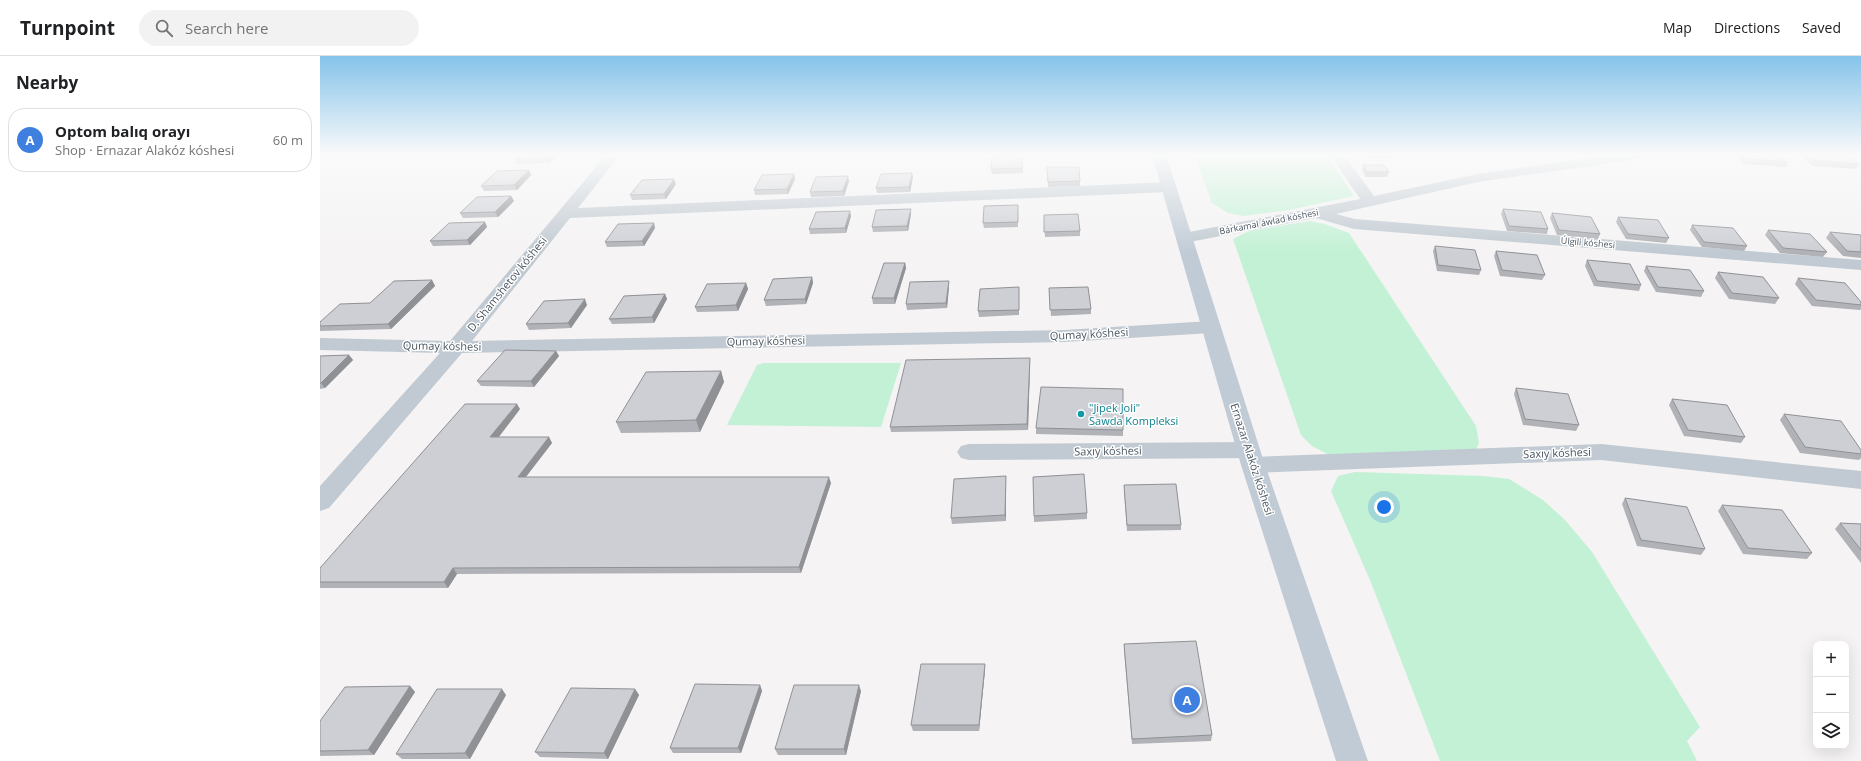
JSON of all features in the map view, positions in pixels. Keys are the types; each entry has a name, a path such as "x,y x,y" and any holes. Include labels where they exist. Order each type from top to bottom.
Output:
{"main road":[{"name":"Ernazar Alakóz kóshesi","path":"1169,188 1250,457 1352,761"}],"street":[{"name":"D. Shamshetov kóshesi","path":"320,502 456,347 585,188"},
{"path":"564,213 1148,188"},
{"path":"1360,188 1370,202"},
{"name":"Bárkamal áwlad kóshesi","path":"1184,238 1318,213 1433,188"},
{"name":"Úlgili kóshesi","path":"1318,213 1354,224 1861,265"},
{"name":"Qumay kóshesi","path":"320,344 456,347 1064,336 1211,327"},
{"name":"Saxıy kóshesi","path":"968,452 1250,457 1601,452 1861,480"}],"green space":[{"path":"1206,188 1349,188 1354,196 1289,210 1244,216 1228,213 1212,203"},
{"path":"1310,221 1325,224 1349,233 1476,426 1479,443 1475,452 1329,455 1312,446 1301,435 1233,239 1249,231"},
{"path":"764,363 901,363 881,427 727,425 757,365"},
{"path":"1355,472 1483,476 1509,479 1543,500 1565,520 1592,552 1700,727 1687,741 1697,761 1440,761 1370,580 1331,491 1338,476"}],"building":[{"path":"636,188 668,188 664,194 630,195"},
{"path":"755,188 788,188 787,189 754,190"},
{"path":"812,188 844,188 843,191 810,192"},
{"path":"511,196 495,212 460,213 477,197"},
{"path":"1018,205 1018,222 983,223 984,206"},
{"path":"911,209 907,226 872,227 876,210"},
{"path":"1503,209 1541,212 1548,229 1509,226"},
{"path":"850,211 845,228 809,229 816,212"},
{"path":"1552,213 1591,217 1600,234 1559,230"},
{"path":"1078,214 1080,231 1044,232 1044,215"},
{"path":"1618,217 1658,220 1669,238 1628,234"},
{"path":"485,222 467,240 430,241 449,223"},
{"path":"654,223 642,241 605,242 618,224"},
{"path":"1692,225 1733,228 1747,246 1704,242"},
{"path":"1768,230 1810,234 1827,252 1783,248"},
{"path":"1830,232 1861,235 1861,252 1847,251"},
{"path":"1435,246 1475,250 1481,270 1438,265"},
{"path":"1496,251 1537,255 1545,275 1502,270"},
{"path":"1587,260 1630,264 1641,285 1597,281"},
{"path":"884,263 905,263 894,298 872,298"},
{"path":"1646,266 1690,270 1704,291 1658,287"},
{"path":"1718,272 1763,277 1779,298 1732,293"},
{"path":"812,277 805,299 764,300 773,279"},
{"path":"1798,278 1845,283 1861,302 1861,305 1816,300"},
{"path":"432,280 388,324 320,326 320,322 340,304 370,303 394,281"},
{"path":"949,281 946,303 906,304 910,282"},
{"path":"746,283 736,305 695,307 707,284"},
{"path":"1019,287 1019,310 978,311 980,289"},
{"path":"1088,287 1091,309 1050,310 1049,288"},
{"path":"665,294 652,317 609,319 624,296"},
{"path":"585,299 568,323 526,324 544,301"},
{"path":"505,350 556,351 531,381 477,381"},
{"path":"349,355 321,383 320,383 320,356"},
{"path":"1030,358 1027,424 890,427 906,360"},
{"path":"721,371 696,420 616,422 646,372"},
{"name":"\"Jipek Joli\" Sawda Kompleksi","path":"1041,387 1123,389 1123,430 1036,428"},
{"path":"1516,388 1568,394 1579,425 1525,419"},
{"path":"1672,399 1727,405 1745,437 1688,430"},
{"path":"465,404 517,404 490,437 549,437 518,477 829,477 799,567 453,568 444,582 320,582 320,568"},
{"path":"1784,414 1841,421 1861,450 1861,454 1805,447"},
{"path":"1084,474 1087,513 1034,516 1033,477"},
{"path":"1006,476 1005,515 951,518 954,479"},
{"path":"1176,484 1181,525 1127,525 1124,485"},
{"path":"1625,498 1687,507 1705,549 1641,540"},
{"path":"1722,505 1782,510 1812,553 1748,548"},
{"path":"1840,523 1861,524 1861,550"},
{"path":"1196,641 1212,735 1132,739 1124,644"},
{"path":"921,664 985,664 979,725 911,725"},
{"path":"695,684 760,685 738,748 670,748"},
{"path":"794,685 859,685 844,749 775,749"},
{"path":"410,686 368,750 320,751 320,721 345,687"},
{"path":"571,688 635,689 604,753 535,752"},
{"path":"437,689 502,689 465,753 396,754"}],"place":[{"name":"\"Jipek Joli\" Sawda Kompleksi","path":"1081,414"},
{"name":"Optom balıq orayı","path":"1187,700"}]}
